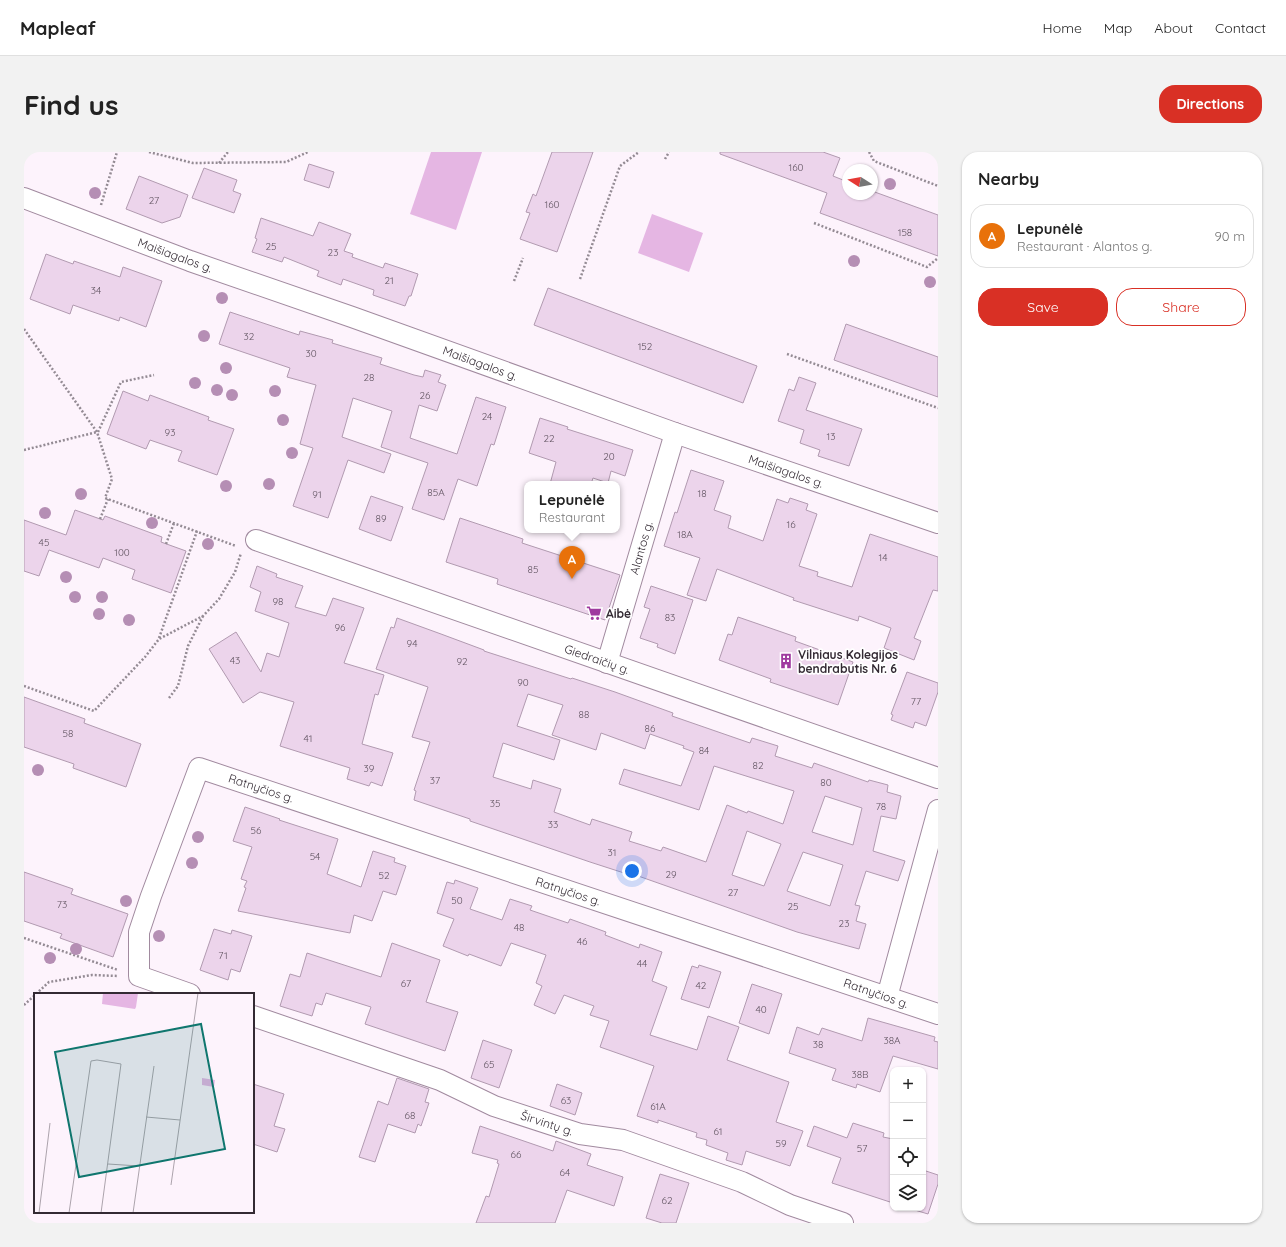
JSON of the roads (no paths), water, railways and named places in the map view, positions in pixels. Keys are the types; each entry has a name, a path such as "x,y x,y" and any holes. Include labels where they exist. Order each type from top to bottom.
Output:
{"street":[{"name":"Maišiagalos g.","path":"24,198 190,261 938,523"},
{"name":"Alantos g.","path":"608,663 675,432"},
{"name":"Giedraičių g.","path":"256,540 938,778"},
{"name":"Ratnyčios g.","path":"187,993 139,976 139,932 199,768 938,1014"},
{"path":"887,997 938,810"},
{"name":"Širvintų g.","path":"254,1016 440,1080 494,1106 580,1134 623,1140 742,1182 790,1205 843,1223"}],"place":[{"name":"Lepunėlė","path":"572,579"},
{"name":"Aibė","path":"594,613"},
{"name":"Vilniaus Kolegijos bendrabutis Nr. 6","path":"786,661"}]}
